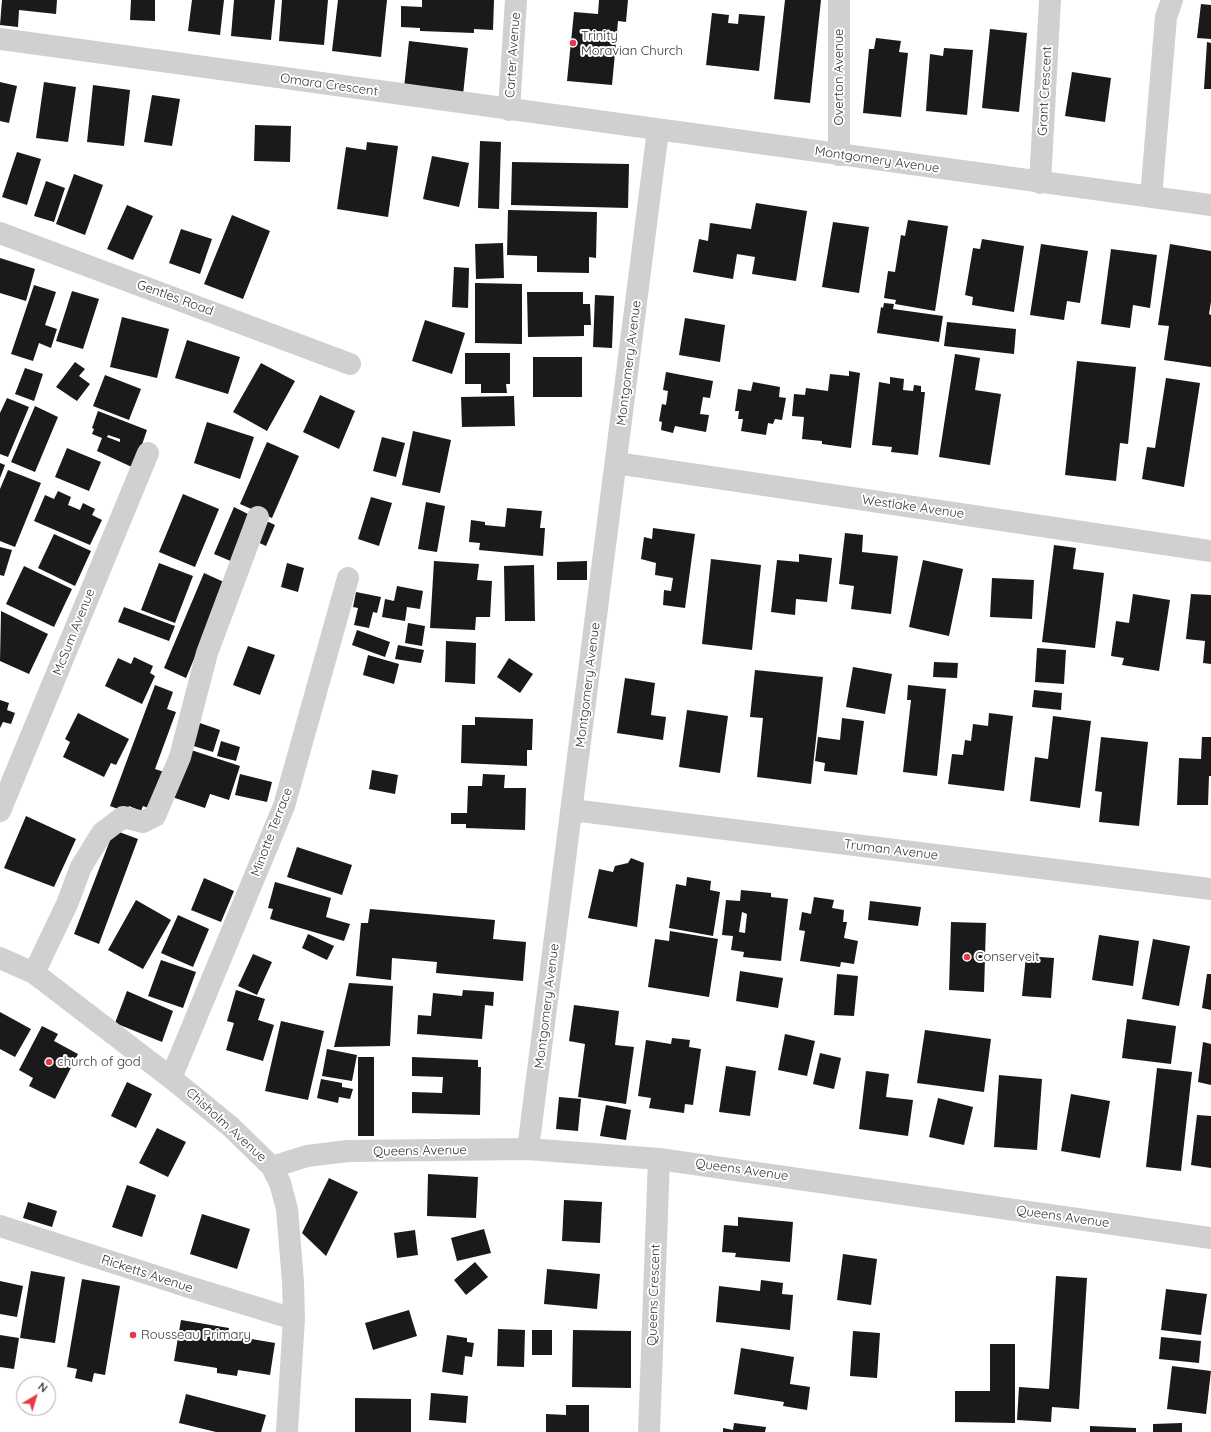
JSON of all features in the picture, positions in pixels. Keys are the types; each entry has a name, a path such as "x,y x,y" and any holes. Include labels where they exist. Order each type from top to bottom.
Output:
{"street":[{"name":"Carter Avenue","path":"509,110 516,0"},
{"name":"Overton Avenue","path":"838,155 839,0"},
{"name":"Grant Crescent","path":"1040,183 1050,0"},
{"path":"1151,197 1166,17 1172,0"},
{"name":"Omara Crescent","path":"0,40 658,130"},
{"name":"Montgomery Avenue","path":"528,1149 658,130 1211,205"},
{"name":"Gentles Road","path":"0,233 350,364"},
{"name":"McSum Avenue","path":"0,811 148,453"},
{"name":"Westlake Avenue","path":"616,463 1211,551"},
{"path":"34,973 67,904 81,867 102,833 123,817 144,822 155,816 180,757 207,653 258,517"},
{"name":"Minotte Terrace","path":"171,1078 284,806 348,578"},
{"name":"Truman Avenue","path":"572,810 1211,889"},
{"name":"Chisholm Avenue","path":"0,958 34,973 171,1078 231,1127 272,1167 280,1183 287,1209 293,1282 294,1319 287,1432"},
{"name":"Queens Avenue","path":"272,1167 307,1156 348,1151 528,1149 659,1158 1211,1238"},
{"name":"Queens Crescent","path":"649,1432 659,1158"},
{"name":"Ricketts Avenue","path":"0,1226 175,1283 294,1319"}],"building":[{"path":"2,0 57,0 56,14 19,10 18,27 0,25"},
{"path":"131,0 155,0 155,21 130,20"},
{"path":"192,0 224,0 220,35 188,31"},
{"path":"234,0 275,0 271,40 231,36"},
{"path":"282,0 328,0 324,45 279,41"},
{"path":"338,0 387,0 381,57 332,51"},
{"path":"422,0 494,0 493,30 474,29 474,33 420,31 420,28 401,27 401,6 422,7"},
{"path":"599,0 628,0 626,22 618,21 612,85 567,81 574,12 598,14"},
{"path":"785,0 821,0 810,103 774,99"},
{"path":"1201,4 1211,5 1211,39 1197,38"},
{"path":"712,13 729,15 728,23 738,24 739,14 765,16 759,71 706,65"},
{"path":"990,29 1027,33 1019,112 982,108"},
{"path":"876,38 901,41 899,52 908,53 901,117 863,113 869,49 874,49"},
{"path":"409,41 468,48 463,95 404,88"},
{"path":"1207,42 1211,43 1211,89 1204,89"},
{"path":"944,48 973,50 967,115 926,111 930,54 943,56"},
{"path":"1072,72 1111,78 1105,122 1065,116"},
{"path":"0,82 17,86 9,123 0,121"},
{"path":"44,82 76,87 68,142 36,138"},
{"path":"93,85 130,90 124,146 87,142"},
{"path":"152,95 180,99 172,146 144,142"},
{"path":"255,125 291,126 290,162 254,161"},
{"path":"480,141 501,142 499,209 478,208"},
{"path":"367,142 398,146 388,217 337,209 346,147 366,150"},
{"path":"17,152 41,159 27,205 2,197"},
{"path":"432,156 469,163 459,207 423,199"},
{"path":"512,162 629,164 628,208 511,205"},
{"path":"74,174 103,185 85,235 56,224"},
{"path":"46,181 65,188 54,222 34,216"},
{"path":"756,203 807,211 796,281 752,274 755,257 737,254 733,279 693,272 699,239 708,241 710,223 751,229"},
{"path":"127,205 153,216 133,260 107,249"},
{"path":"508,210 597,212 596,258 589,257 589,273 537,272 537,256 507,255"},
{"path":"232,215 270,231 243,299 204,284"},
{"path":"908,220 948,226 935,311 895,304 896,300 884,298 888,271 895,272 901,235 905,236"},
{"path":"833,222 869,227 859,293 822,287"},
{"path":"181,229 212,239 200,274 169,263"},
{"path":"982,239 1024,246 1014,312 972,305 973,297 965,295 973,248 980,249"},
{"path":"503,243 504,278 476,279 475,244"},
{"path":"1041,244 1088,251 1080,303 1067,301 1064,320 1030,315"},
{"path":"1170,244 1211,251 1211,302 1209,314 1211,315 1211,367 1164,360 1169,326 1158,325"},
{"path":"1111,249 1157,255 1150,308 1133,305 1130,328 1101,324"},
{"path":"0,258 35,269 26,301 0,293"},
{"path":"454,267 469,268 468,308 452,307"},
{"path":"475,283 522,284 522,344 475,343"},
{"path":"34,285 56,292 45,325 57,329 51,348 39,343 33,361 11,354"},
{"path":"72,291 99,299 83,349 56,341"},
{"path":"527,292 583,292 583,304 590,304 591,325 584,325 584,336 528,337"},
{"path":"595,295 614,296 612,348 593,347"},
{"path":"884,303 894,304 893,309 943,316 939,342 877,333 881,307 883,308"},
{"path":"122,317 169,329 157,378 110,367"},
{"path":"685,318 725,325 720,362 679,355"},
{"path":"425,320 465,333 452,374 412,361"},
{"path":"947,322 1016,329 1014,354 944,346"},
{"path":"187,340 240,357 228,394 175,378"},
{"path":"465,353 510,353 510,384 506,384 507,393 481,393 481,384 465,384"},
{"path":"955,354 980,358 975,390 1001,394 990,465 939,457"},
{"path":"533,357 582,357 582,397 533,397"},
{"path":"1077,361 1136,367 1128,444 1120,443 1116,481 1065,475"},
{"path":"75,362 85,369 79,376 90,384 77,401 56,387"},
{"path":"261,363 295,381 267,431 233,412"},
{"path":"25,368 43,374 34,401 15,394"},
{"path":"849,371 860,373 851,448 822,444 822,441 802,439 804,417 792,416 794,394 805,395 806,388 828,391 830,374 849,376"},
{"path":"666,372 713,381 710,398 703,397 700,414 709,415 706,432 675,426 673,433 661,430 662,422 659,421 662,404 666,405 668,391 663,390"},
{"path":"105,375 141,389 129,420 93,406"},
{"path":"890,377 904,379 903,390 913,391 914,385 921,386 921,392 925,392 918,455 891,452 892,447 872,445 879,382 890,384"},
{"path":"1166,378 1200,383 1184,487 1142,479 1147,447 1155,448"},
{"path":"753,382 780,387 779,397 786,398 782,420 775,419 773,424 768,423 766,435 741,431 743,419 738,419 739,411 735,411 738,389 751,391"},
{"path":"320,395 355,411 339,449 303,432"},
{"path":"514,396 515,426 462,427 461,397"},
{"path":"7,398 29,407 8,457 0,454 0,413"},
{"path":"35,406 58,417 35,472 11,462"},
{"path":"98,411 147,430 134,468 97,451 102,438 92,434 94,429 92,428","holes":["108,435 120,439 120,442 107,437"]},
{"path":"207,422 254,437 240,479 194,463"},
{"path":"413,431 451,440 440,493 402,485"},
{"path":"382,437 405,443 396,477 373,471"},
{"path":"267,442 299,456 272,518 240,504"},
{"path":"67,448 101,462 89,491 55,477"},
{"path":"0,463 5,465 0,478"},
{"path":"8,470 41,483 15,547 0,541 0,489"},
{"path":"58,491 71,497 68,505 80,510 83,503 95,509 92,515 102,520 90,545 34,521 45,495 54,499"},
{"path":"183,494 219,509 195,567 159,552"},
{"path":"371,497 392,503 379,546 358,539"},
{"path":"426,502 445,506 437,552 418,549"},
{"path":"234,507 252,516 233,562 214,554"},
{"path":"507,508 542,511 540,528 545,528 543,556 479,550 480,543 469,542 471,520 485,522 485,525 505,527"},
{"path":"262,519 275,525 266,546 253,540"},
{"path":"653,528 695,534 685,608 663,605 664,590 671,591 673,578 655,575 656,563 641,559 644,537 652,539"},
{"path":"845,533 863,535 862,552 898,556 891,614 851,609 854,586 839,584"},
{"path":"54,534 91,551 75,586 38,568"},
{"path":"1054,545 1076,548 1073,569 1104,573 1095,648 1042,642"},
{"path":"0,547 12,550 4,576 0,575"},
{"path":"799,554 832,558 827,602 796,599 795,615 771,612 777,560 799,562"},
{"path":"711,559 761,565 752,650 702,644"},
{"path":"923,560 963,569 949,636 909,627"},
{"path":"434,561 479,564 477,580 492,581 490,617 476,617 475,630 430,628"},
{"path":"587,561 587,580 557,580 557,562"},
{"path":"159,563 193,576 175,623 141,610"},
{"path":"287,563 304,568 298,592 281,587"},
{"path":"534,565 535,621 505,621 504,566"},
{"path":"24,566 72,589 54,627 6,604"},
{"path":"204,573 226,583 186,678 164,668"},
{"path":"992,578 1034,580 1032,619 990,617"},
{"path":"397,586 423,591 420,609 407,607 405,621 382,617 385,599 394,601"},
{"path":"356,592 381,597 377,613 373,612 369,628 354,625 358,608 353,607"},
{"path":"1133,594 1170,600 1159,671 1122,665 1124,658 1111,656 1116,621 1129,623"},
{"path":"1191,594 1211,595 1211,664 1203,663 1205,641 1186,639"},
{"path":"124,607 175,626 169,641 118,622"},
{"path":"1,611 48,634 29,674 0,661"},
{"path":"408,623 425,626 422,646 405,643"},
{"path":"357,630 390,642 385,657 352,645"},
{"path":"446,641 476,643 475,684 445,682"},
{"path":"398,645 424,650 421,663 395,659"},
{"path":"248,646 275,655 260,695 233,685"},
{"path":"1037,648 1066,650 1064,684 1035,682"},
{"path":"368,655 399,664 394,684 363,675"},
{"path":"134,657 153,666 150,673 155,676 142,704 105,686 118,658 131,664"},
{"path":"509,658 533,674 520,693 497,677"},
{"path":"934,662 958,663 957,678 933,677"},
{"path":"853,667 892,674 885,714 846,707"},
{"path":"755,670 823,677 811,784 757,777 763,718 750,717"},
{"path":"625,678 655,683 651,715 666,717 663,740 617,733"},
{"path":"155,685 173,692 167,709 176,712 155,769 170,774 156,811 143,806 141,811 129,806 126,812 110,806"},
{"path":"908,685 946,689 937,776 903,772 911,700 907,700"},
{"path":"1034,690 1062,693 1061,710 1032,707"},
{"path":"0,700 9,703 7,710 15,713 11,724 3,722 0,728"},
{"path":"687,710 728,716 720,773 679,767"},
{"path":"78,713 129,739 116,765 111,763 104,777 63,757 70,742 65,739"},
{"path":"989,713 1013,716 1004,791 948,784 952,754 963,755 965,740 971,741 973,724 988,726"},
{"path":"1053,716 1091,721 1080,808 1030,801 1035,757 1048,759"},
{"path":"475,717 533,719 532,750 527,750 527,766 461,763 462,725 475,725"},
{"path":"842,718 864,721 857,775 824,771 825,763 815,761 818,737 840,740"},
{"path":"194,721 220,730 213,752 187,744"},
{"path":"1101,737 1148,742 1139,826 1099,822 1102,792 1095,791"},
{"path":"1202,737 1211,737 1211,776 1209,776 1208,805 1177,805 1179,758 1201,759"},
{"path":"221,741 240,747 236,761 217,756"},
{"path":"188,749 240,766 229,800 210,794 205,808 172,797"},
{"path":"372,770 398,775 395,794 369,789"},
{"path":"240,774 272,782 267,802 235,795"},
{"path":"483,774 505,775 504,788 526,788 525,830 466,828 466,824 451,824 451,813 467,813 468,786 482,786"},
{"path":"26,816 76,839 54,887 4,868"},
{"path":"114,830 138,839 99,944 74,934"},
{"path":"297,847 352,865 342,895 287,877"},
{"path":"631,858 644,863 637,927 588,918 599,869 613,872 615,866 628,863"},
{"path":"687,877 711,881 710,890 720,892 713,936 669,928 676,884 686,886"},
{"path":"204,878 234,891 221,922 191,910"},
{"path":"275,882 331,898 326,917 350,924 344,941 270,919 273,909 268,908"},
{"path":"741,890 771,893 771,897 788,899 781,961 743,957 744,952 731,950 733,936 722,935 726,900 740,901","holes":["742,912 747,914 745,933 739,932"]},
{"path":"814,897 834,900 832,908 844,910 843,922 847,922 844,938 858,941 854,964 841,962 840,967 800,961 805,931 799,930 802,912 811,914"},
{"path":"136,900 171,920 143,969 108,950"},
{"path":"870,901 921,907 918,926 868,920"},
{"path":"370,909 495,920 493,939 526,942 523,981 436,973 437,962 392,958 391,980 356,976 361,923 368,923"},
{"path":"178,915 209,929 193,967 161,953"},
{"name":"Conserveit","path":"951,922 986,923 984,992 949,990"},
{"path":"670,931 718,939 709,997 648,987 655,939 669,941"},
{"path":"308,934 334,946 327,960 302,948"},
{"path":"1099,935 1139,941 1133,986 1092,980"},
{"path":"1153,939 1190,946 1179,1006 1142,999"},
{"path":"253,954 272,962 257,995 238,986"},
{"path":"1026,956 1054,958 1051,998 1022,996"},
{"path":"161,960 196,972 183,1008 148,996"},
{"path":"740,971 783,978 778,1008 736,1001"},
{"path":"837,974 858,976 854,1016 834,1015"},
{"path":"1207,974 1211,974 1211,1010 1202,1008"},
{"path":"349,983 393,986 390,1046 334,1047"},
{"path":"236,990 265,999 258,1020 274,1025 263,1061 226,1050 234,1023 227,1021"},
{"path":"463,990 494,992 493,1006 485,1005 482,1039 417,1034 418,1015 431,1016 433,993 462,996"},
{"path":"127,991 173,1011 162,1042 115,1023"},
{"path":"574,1005 619,1011 615,1045 634,1047 626,1104 578,1097 585,1044 569,1041"},
{"path":"0,1012 31,1029 15,1057 0,1049"},
{"path":"1127,1019 1176,1026 1171,1064 1122,1058"},
{"path":"281,1021 324,1031 308,1100 265,1091"},
{"name":"church of god","path":"42,1026 58,1034 54,1041 78,1054 55,1099 29,1086 33,1078 19,1070"},
{"path":"925,1030 991,1039 984,1092 917,1083"},
{"path":"785,1034 815,1041 807,1076 778,1070"},
{"path":"672,1038 690,1040 689,1047 701,1049 693,1105 685,1104 684,1113 649,1108 651,1098 638,1096 646,1040 671,1044"},
{"path":"1203,1042 1211,1044 1211,1085 1198,1082"},
{"path":"327,1049 357,1055 352,1081 322,1076"},
{"path":"820,1053 841,1058 834,1089 813,1084"},
{"path":"358,1057 374,1057 374,1136 358,1136"},
{"path":"412,1057 478,1060 478,1067 481,1067 480,1115 412,1113 412,1092 442,1093 443,1077 412,1076"},
{"path":"726,1066 756,1071 750,1116 719,1112"},
{"path":"1157,1068 1192,1072 1181,1171 1146,1167"},
{"path":"866,1071 889,1074 886,1097 913,1100 908,1136 859,1129"},
{"path":"999,1075 1042,1079 1037,1150 994,1147"},
{"path":"321,1079 342,1083 342,1087 353,1089 350,1099 339,1097 338,1103 317,1098"},
{"path":"127,1082 152,1094 136,1128 111,1116"},
{"path":"1071,1094 1110,1101 1100,1158 1061,1151"},
{"path":"559,1097 581,1099 578,1131 556,1129"},
{"path":"938,1098 973,1107 964,1145 929,1137"},
{"path":"606,1105 631,1110 626,1140 600,1136"},
{"path":"1197,1115 1211,1116 1211,1168 1191,1165"},
{"path":"157,1128 186,1142 168,1177 139,1163"},
{"path":"428,1174 478,1177 476,1218 427,1216"},
{"path":"329,1178 358,1192 326,1256 302,1233"},
{"path":"127,1185 156,1195 142,1237 112,1227"},
{"path":"564,1200 602,1202 600,1243 562,1241"},
{"path":"28,1202 57,1211 52,1227 23,1218"},
{"path":"202,1214 250,1229 237,1269 190,1254"},
{"path":"738,1217 793,1222 790,1262 735,1257 736,1253 722,1252 724,1225 738,1226"},
{"path":"484,1229 491,1253 457,1261 451,1238"},
{"path":"415,1230 418,1255 397,1258 394,1233"},
{"path":"843,1254 877,1259 871,1305 837,1300"},
{"path":"475,1262 488,1277 466,1295 454,1280"},
{"path":"547,1269 600,1274 597,1309 544,1304"},
{"path":"31,1271 65,1277 55,1343 20,1338"},
{"path":"1056,1276 1087,1278 1079,1409 1052,1407 1051,1422 1017,1420 1019,1387 1049,1389"},
{"path":"82,1279 120,1286 105,1375 94,1373 92,1382 75,1378 77,1369 67,1367"},
{"path":"761,1280 783,1283 782,1294 793,1295 790,1330 716,1322 719,1286 760,1291"},
{"path":"0,1281 23,1286 17,1317 0,1314"},
{"path":"1166,1289 1207,1294 1201,1335 1161,1330"},
{"path":"409,1310 417,1336 373,1350 365,1323"},
{"path":"181,1320 229,1328 228,1335 275,1343 270,1375 238,1370 237,1376 217,1373 217,1368 174,1361"},
{"path":"498,1329 525,1330 524,1367 497,1366"},
{"path":"532,1330 552,1330 552,1355 532,1355"},
{"path":"573,1330 631,1331 631,1388 572,1387"},
{"path":"853,1331 880,1333 877,1378 850,1376"},
{"path":"0,1335 19,1338 14,1369 0,1367"},
{"path":"447,1335 467,1338 467,1342 474,1343 472,1357 465,1356 463,1375 442,1372"},
{"path":"1161,1337 1201,1341 1199,1363 1159,1359"},
{"path":"990,1344 1015,1344 1015,1423 955,1422 955,1391 990,1391"},
{"path":"741,1348 794,1357 790,1384 810,1387 807,1410 783,1406 784,1402 734,1394"},
{"path":"1172,1366 1211,1371 1206,1414 1167,1409"},
{"path":"431,1393 468,1396 466,1423 429,1420"},
{"path":"186,1394 266,1415 261,1432 216,1432 179,1423"},
{"path":"355,1398 411,1399 411,1432 355,1432"},
{"path":"566,1405 589,1405 589,1432 546,1432 546,1414 566,1415"},
{"path":"734,1423 766,1427 765,1432 723,1432 723,1428 733,1430"},
{"path":"1182,1423 1182,1432 1153,1432 1153,1424"},
{"path":"1090,1426 1136,1428 1136,1432 1090,1432"}],"place":[{"name":"Trinity Moravian Church","path":"573,43"},
{"name":"Conserveit","path":"967,957"},
{"name":"church of god","path":"49,1062"},
{"name":"Rousseau Primary","path":"133,1335"}]}
